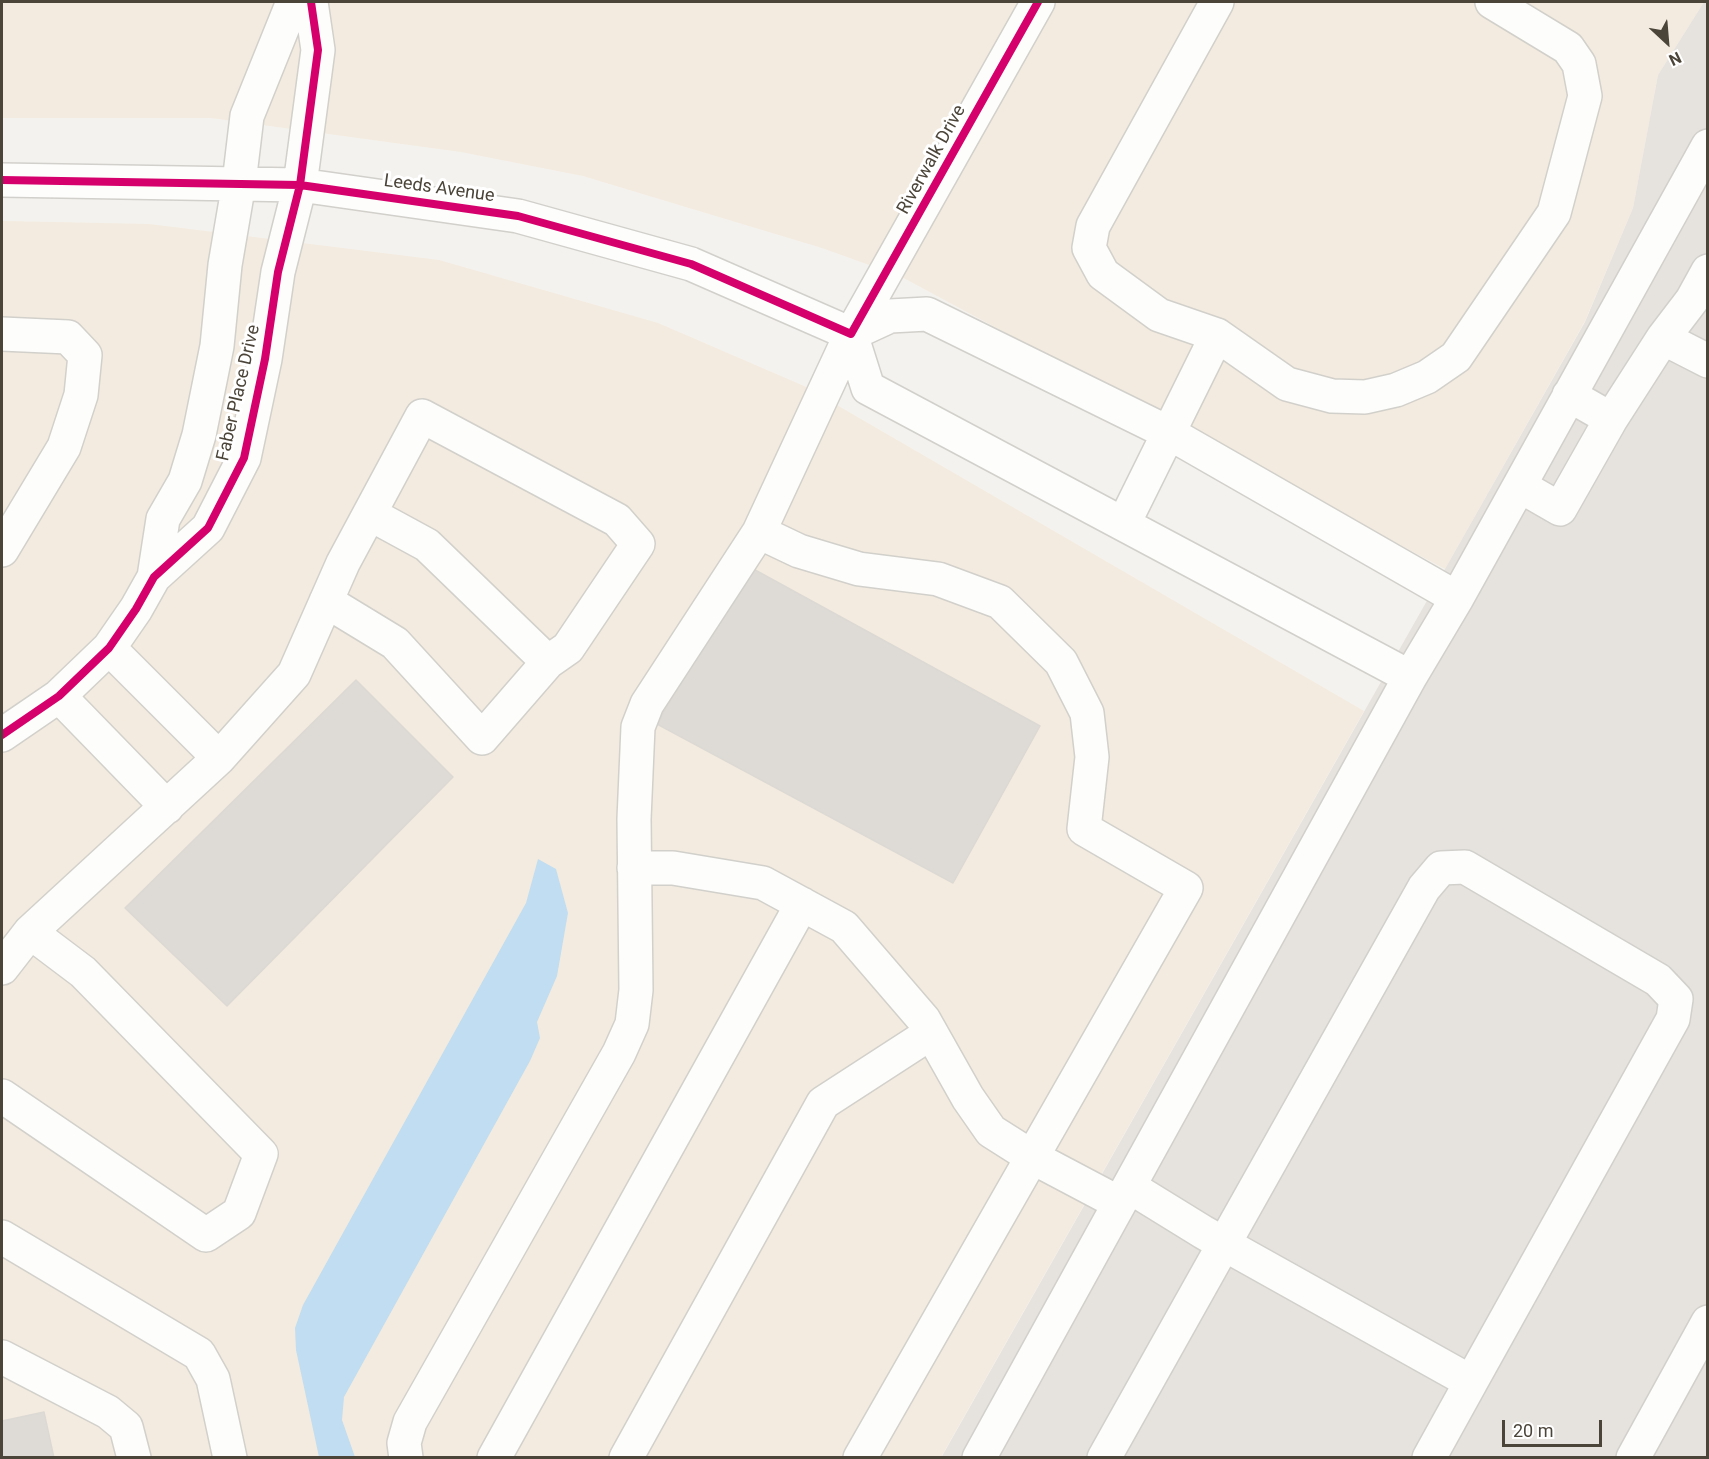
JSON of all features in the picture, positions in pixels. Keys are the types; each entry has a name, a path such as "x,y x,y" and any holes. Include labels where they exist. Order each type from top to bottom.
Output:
{"street":[{"name":"Faber Place Drive","path":"154,577 164,519 185,481 199,435 217,346 225,265 240,183 247,116 293,2"},
{"name":"Faber Place Drive","path":"2,735 59,696 109,648 136,609 154,577 208,528 244,458 265,359 278,272 300,185 318,50 311,2"},
{"name":"Riverwalk Drive","path":"406,1458 404,1443 410,1422 613,1063 632,1024 636,990 634,868 638,727 647,704 759,532 851,334 1038,2"},
{"path":"1217,2 1093,226 1089,248 1103,273 1159,315 1217,335 1287,384 1332,396 1365,397 1396,390 1427,377 1456,357 1554,213 1585,96 1578,64 1568,48 1492,2"},
{"path":"979,1458 1410,677 1520,486 1707,146"},
{"name":"Leeds Avenue","path":"2,180 300,185 518,216 691,264 851,334"},
{"path":"1520,486 1560,509 1611,419 1692,300 1707,271"},
{"path":"1410,677 868,388 851,334 890,315 927,314 1169,433 1457,598"},
{"path":"2,334 68,337 85,355 81,395 64,447 2,550"},
{"path":"1124,523 1217,335"},
{"path":"1664,338 1707,361"},
{"path":"1569,395 1611,419"},
{"path":"2,968 30,932 219,758 294,674 326,601 422,416 617,520 638,544 567,648 548,662 482,738 395,643 326,601"},
{"path":"370,514 427,545 548,662"},
{"path":"759,532 800,551 839,563 860,569 938,579 1000,602 1061,663 1087,713 1092,757 1084,829 1186,888 860,1458"},
{"path":"109,648 219,758"},
{"path":"59,696 167,807"},
{"path":"1104,1458 1424,888 1441,868 1465,867 1658,980 1676,999 1673,1020 1429,1458"},
{"path":"634,868 673,868 763,883 844,927 924,1020 968,1098 991,1131 1032,1157 1125,1195 1224,1244 1471,1382"},
{"path":"494,1458 802,904"},
{"path":"2,1096 206,1235 239,1213 261,1154 83,972 30,932"},
{"path":"626,1458 823,1103 931,1033"},
{"path":"2,1237 199,1354 213,1378 230,1458"},
{"path":"1633,1458 1707,1322"},
{"path":"2,1357 108,1412 126,1427 135,1458"}],"shaded area":[{"path":"2,2 1704,2 1658,75 1633,208 1585,321 1445,569 900,276 822,248 583,176 461,152 211,118 2,118"},
{"path":"1704,2 1707,2 1707,1457 941,1458 1585,322 1633,208 1658,75"},
{"path":"1707,197 1707,645 1519,538"},
{"path":"2,221 149,224 439,260 658,323 804,386 1364,711 941,1457 2,1458"},
{"path":"1419,783 1707,940 1707,1230 1576,1457 1039,1458"}],"water":[{"path":"538,859 556,869 568,913 557,976 537,1022 540,1038 530,1061 344,1397 342,1420 355,1457 319,1457 296,1350 295,1328 303,1305 526,903"}],"building":[{"path":"746,565 1040,726 953,883 657,724"},
{"path":"356,680 453,777 227,1006 125,908"},
{"path":"44,1412 54,1458 2,1458 2,1421"}],"cycle path":[{"path":"2,735 59,696 109,648 136,609 154,577 208,528 244,458 265,359 278,272 300,185 318,50 311,2"},
{"path":"2,180 300,185 518,216 691,264 851,334 1038,2"}]}
